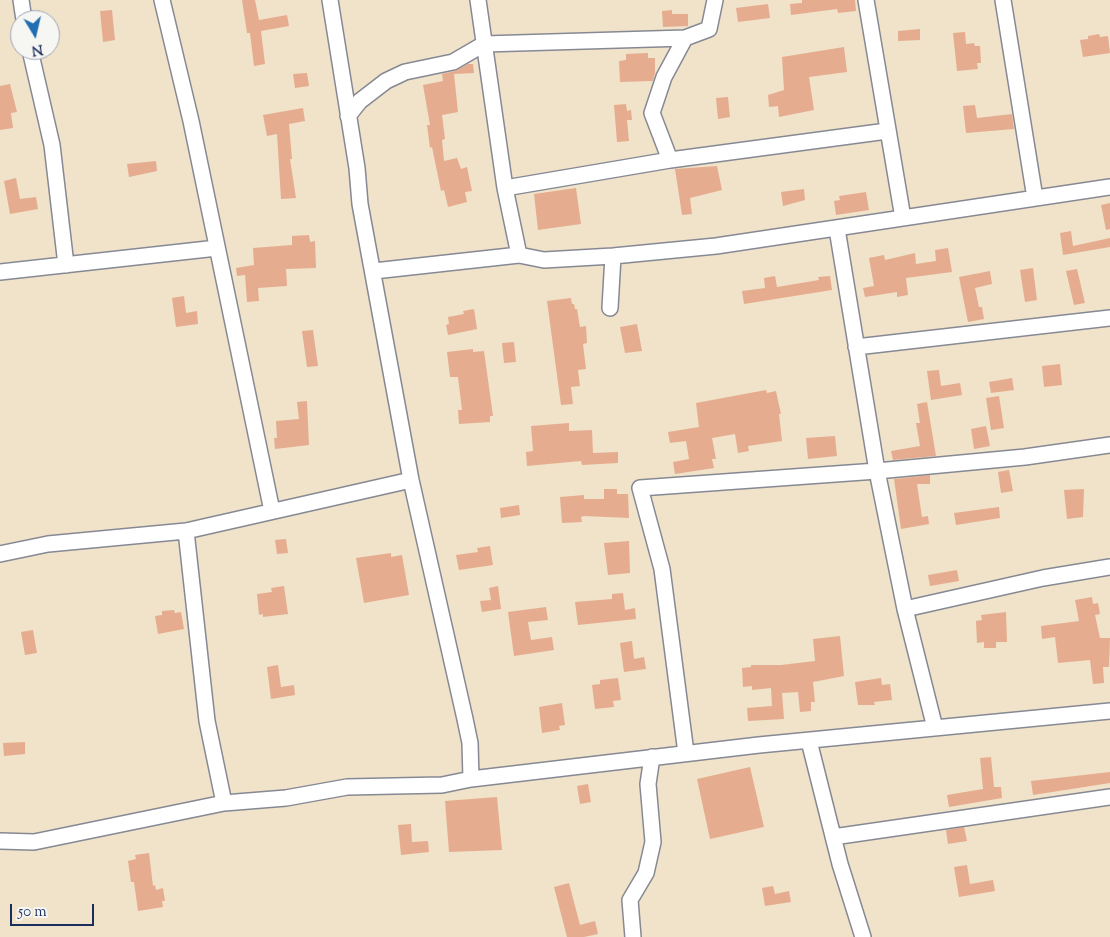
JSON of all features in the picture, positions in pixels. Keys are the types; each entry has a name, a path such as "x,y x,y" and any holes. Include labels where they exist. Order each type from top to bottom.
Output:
{"street":[{"path":"162,0 217,248 272,511"},
{"path":"330,0 360,204 374,271 411,480 470,743 470,779"},
{"path":"478,0 505,188 519,254"},
{"path":"348,116 360,101 386,81 405,72 453,62 484,44 685,38 709,30 715,0"},
{"path":"866,0 903,218"},
{"path":"1003,0 1035,198"},
{"path":"670,160 652,113 664,76 685,38"},
{"path":"32,60 52,145 66,265"},
{"path":"505,188 670,160 887,131"},
{"path":"374,271 519,254 544,260 613,256 716,246 1110,187"},
{"path":"837,229 877,471 906,609 935,728"},
{"path":"0,272 217,248"},
{"path":"610,308 613,256"},
{"path":"856,347 1110,318"},
{"path":"686,753 662,569 640,488 877,471 1025,456 1110,445"},
{"path":"0,554 48,544 186,531 411,480"},
{"path":"186,531 207,721 224,803"},
{"path":"906,609 1043,578 1110,567"},
{"path":"0,841 34,842 224,803 286,798 347,787 442,785 470,779 686,753 1110,711"},
{"path":"809,741 833,837 863,937"},
{"path":"633,937 630,900 646,873 653,842 648,784 652,757"},
{"path":"833,837 1110,797"}],"building":[{"path":"242,0 255,0 259,20 287,15 289,26 261,31 265,64 254,66 250,33 247,33"},
{"path":"802,0 855,0 856,11 838,13 837,9 791,15 790,4 802,3"},
{"path":"768,4 770,18 738,22 736,8"},
{"path":"112,10 115,40 103,42 100,11"},
{"path":"672,10 672,14 688,14 688,26 663,27 662,11"},
{"path":"920,29 920,40 898,41 898,31"},
{"path":"965,32 966,44 974,43 975,46 980,46 981,63 977,63 978,69 957,71 953,33"},
{"path":"1099,34 1100,37 1108,36 1110,53 1083,57 1080,40"},
{"path":"844,47 847,72 809,77 814,110 779,117 778,106 769,107 768,95 784,90 782,57"},
{"path":"648,53 648,58 655,58 653,81 620,82 619,61 626,60 626,54"},
{"path":"468,64 473,64 474,73 454,74 458,112 442,115 445,139 442,140 444,161 457,158 461,169 467,167 472,191 465,192 467,202 448,207 444,190 441,191 432,147 430,148 427,125 430,125 423,85 443,81 442,74 455,71"},
{"path":"307,73 309,86 295,88 293,74"},
{"path":"10,84 17,112 11,113 13,128 0,130 0,86"},
{"path":"728,97 730,117 718,119 716,98"},
{"path":"626,104 627,111 631,110 632,120 627,120 629,141 617,142 614,105"},
{"path":"975,105 977,118 1012,114 1014,129 966,133 963,106"},
{"path":"303,108 305,121 289,124 292,159 290,159 296,198 281,199 277,134 267,136 263,115"},
{"path":"156,161 157,171 129,177 127,164"},
{"path":"717,166 722,190 690,198 692,214 682,215 675,169"},
{"path":"16,178 20,199 36,197 38,209 10,214 4,181"},
{"path":"576,188 581,224 538,230 534,194"},
{"path":"804,189 805,200 783,206 781,192"},
{"path":"866,192 869,210 836,215 834,201 840,200 839,196"},
{"path":"1110,203 1110,229 1106,230 1101,205"},
{"path":"1071,231 1073,246 1110,238 1110,247 1063,255 1060,233"},
{"path":"309,235 310,242 315,241 316,268 286,269 287,286 258,288 259,301 247,302 245,275 237,276 236,268 254,265 253,248 292,245 292,236"},
{"path":"948,248 952,272 906,278 908,295 897,297 897,292 865,297 863,288 874,286 869,258 884,255 885,260 915,253 916,264 936,261 935,250"},
{"path":"1033,268 1037,300 1025,302 1020,270"},
{"path":"1077,269 1085,303 1074,305 1066,271"},
{"path":"990,271 992,284 975,288 984,319 968,322 959,277"},
{"path":"775,276 777,287 819,280 818,277 830,276 832,290 744,304 742,291 765,288 764,278"},
{"path":"184,296 186,313 197,311 198,324 176,327 172,298"},
{"path":"571,298 572,304 577,309 580,327 586,326 587,343 583,344 586,369 578,370 580,386 571,387 573,404 561,405 547,301"},
{"path":"474,309 477,329 448,335 446,325 449,324 448,317 464,314 463,311"},
{"path":"637,324 642,351 625,353 620,327"},
{"path":"313,330 318,366 307,367 302,331"},
{"path":"514,342 516,362 504,363 502,343"},
{"path":"473,349 473,352 484,351 493,416 490,416 490,422 459,424 458,410 462,410 458,377 450,377 447,352"},
{"path":"1060,364 1062,385 1044,387 1042,366"},
{"path":"939,370 941,386 960,383 962,395 931,400 927,371"},
{"path":"1012,378 1014,390 991,393 989,382"},
{"path":"766,390 767,393 776,391 781,414 779,414 782,441 748,446 749,451 738,453 735,434 712,438 716,459 712,459 714,468 675,474 673,462 689,459 686,441 670,443 668,432 699,427 696,403"},
{"path":"999,396 1004,428 991,430 986,398"},
{"path":"307,401 309,445 275,449 274,438 277,438 276,421 299,419 297,402"},
{"path":"927,402 936,456 893,460 891,451 920,446 916,423 920,423 917,404"},
{"path":"569,423 569,431 592,430 593,453 618,452 618,463 582,465 581,461 527,466 526,452 533,451 531,426"},
{"path":"986,426 990,446 974,449 971,429"},
{"path":"835,436 837,456 808,459 806,438"},
{"path":"1009,470 1013,491 1001,493 998,472"},
{"path":"930,475 930,484 917,484 922,517 928,516 929,524 901,529 894,479"},
{"path":"604,489 617,489 617,494 628,494 629,518 584,516 581,517 582,522 562,523 560,497 584,495 584,499 604,499"},
{"path":"1084,489 1083,517 1067,519 1064,490"},
{"path":"519,505 520,515 501,518 500,508"},
{"path":"999,507 1000,518 956,525 954,513"},
{"path":"286,539 288,553 277,554 275,540"},
{"path":"629,541 630,573 608,575 604,543"},
{"path":"490,546 493,565 459,570 456,555 478,552 477,548"},
{"path":"391,553 391,557 402,555 409,595 364,603 356,558"},
{"path":"957,570 959,581 930,586 928,575"},
{"path":"284,586 288,614 263,617 263,614 259,615 257,594 272,592 271,588"},
{"path":"498,586 501,609 482,612 480,601 491,600 489,588"},
{"path":"623,593 625,610 635,608 636,619 578,625 575,602 612,599 612,594"},
{"path":"1092,597 1093,604 1098,603 1100,614 1095,615 1100,638 1110,638 1109,667 1103,667 1104,683 1093,684 1090,660 1058,663 1055,637 1042,639 1041,626 1079,621 1075,600"},
{"path":"546,607 548,620 528,622 531,640 552,637 554,650 514,656 508,612"},
{"path":"174,610 175,613 181,612 184,629 158,634 155,616 162,615 162,611"},
{"path":"1006,612 1007,642 996,642 996,648 984,648 984,642 977,643 976,621 982,620 981,615"},
{"path":"33,630 37,653 25,655 21,632"},
{"path":"840,636 844,676 813,682 815,702 811,702 811,711 800,712 798,692 782,693 784,719 748,721 747,708 772,706 771,688 752,690 752,686 743,687 742,668 751,667 751,665 781,665 815,661 813,639"},
{"path":"632,641 634,659 644,657 646,669 624,672 620,643"},
{"path":"278,665 281,687 294,685 295,695 271,699 267,667"},
{"path":"618,678 621,700 613,701 614,707 595,709 592,685 600,684 600,680"},
{"path":"881,678 882,685 890,684 892,700 874,702 875,705 858,705 855,682"},
{"path":"562,703 565,725 559,726 560,730 542,733 539,707"},
{"path":"25,742 25,754 4,756 3,743"},
{"path":"991,757 994,787 1001,787 1002,798 949,807 947,795 983,789 980,758"},
{"path":"750,767 764,827 710,839 697,779"},
{"path":"1110,772 1110,783 1033,795 1031,781"},
{"path":"588,784 591,802 580,804 577,786"},
{"path":"497,797 502,850 449,852 445,801"},
{"path":"411,824 412,842 428,841 429,852 401,855 398,825"},
{"path":"964,827 967,841 948,844 946,830"},
{"path":"149,853 153,886 155,885 156,890 163,888 165,901 162,901 163,907 138,911 134,882 131,882 128,861 136,859 135,855"},
{"path":"967,865 970,884 993,880 995,891 959,897 954,867"},
{"path":"569,883 580,925 595,921 598,934 584,937 567,937 554,887"},
{"path":"773,886 775,894 789,891 791,902 765,906 762,888"}]}
